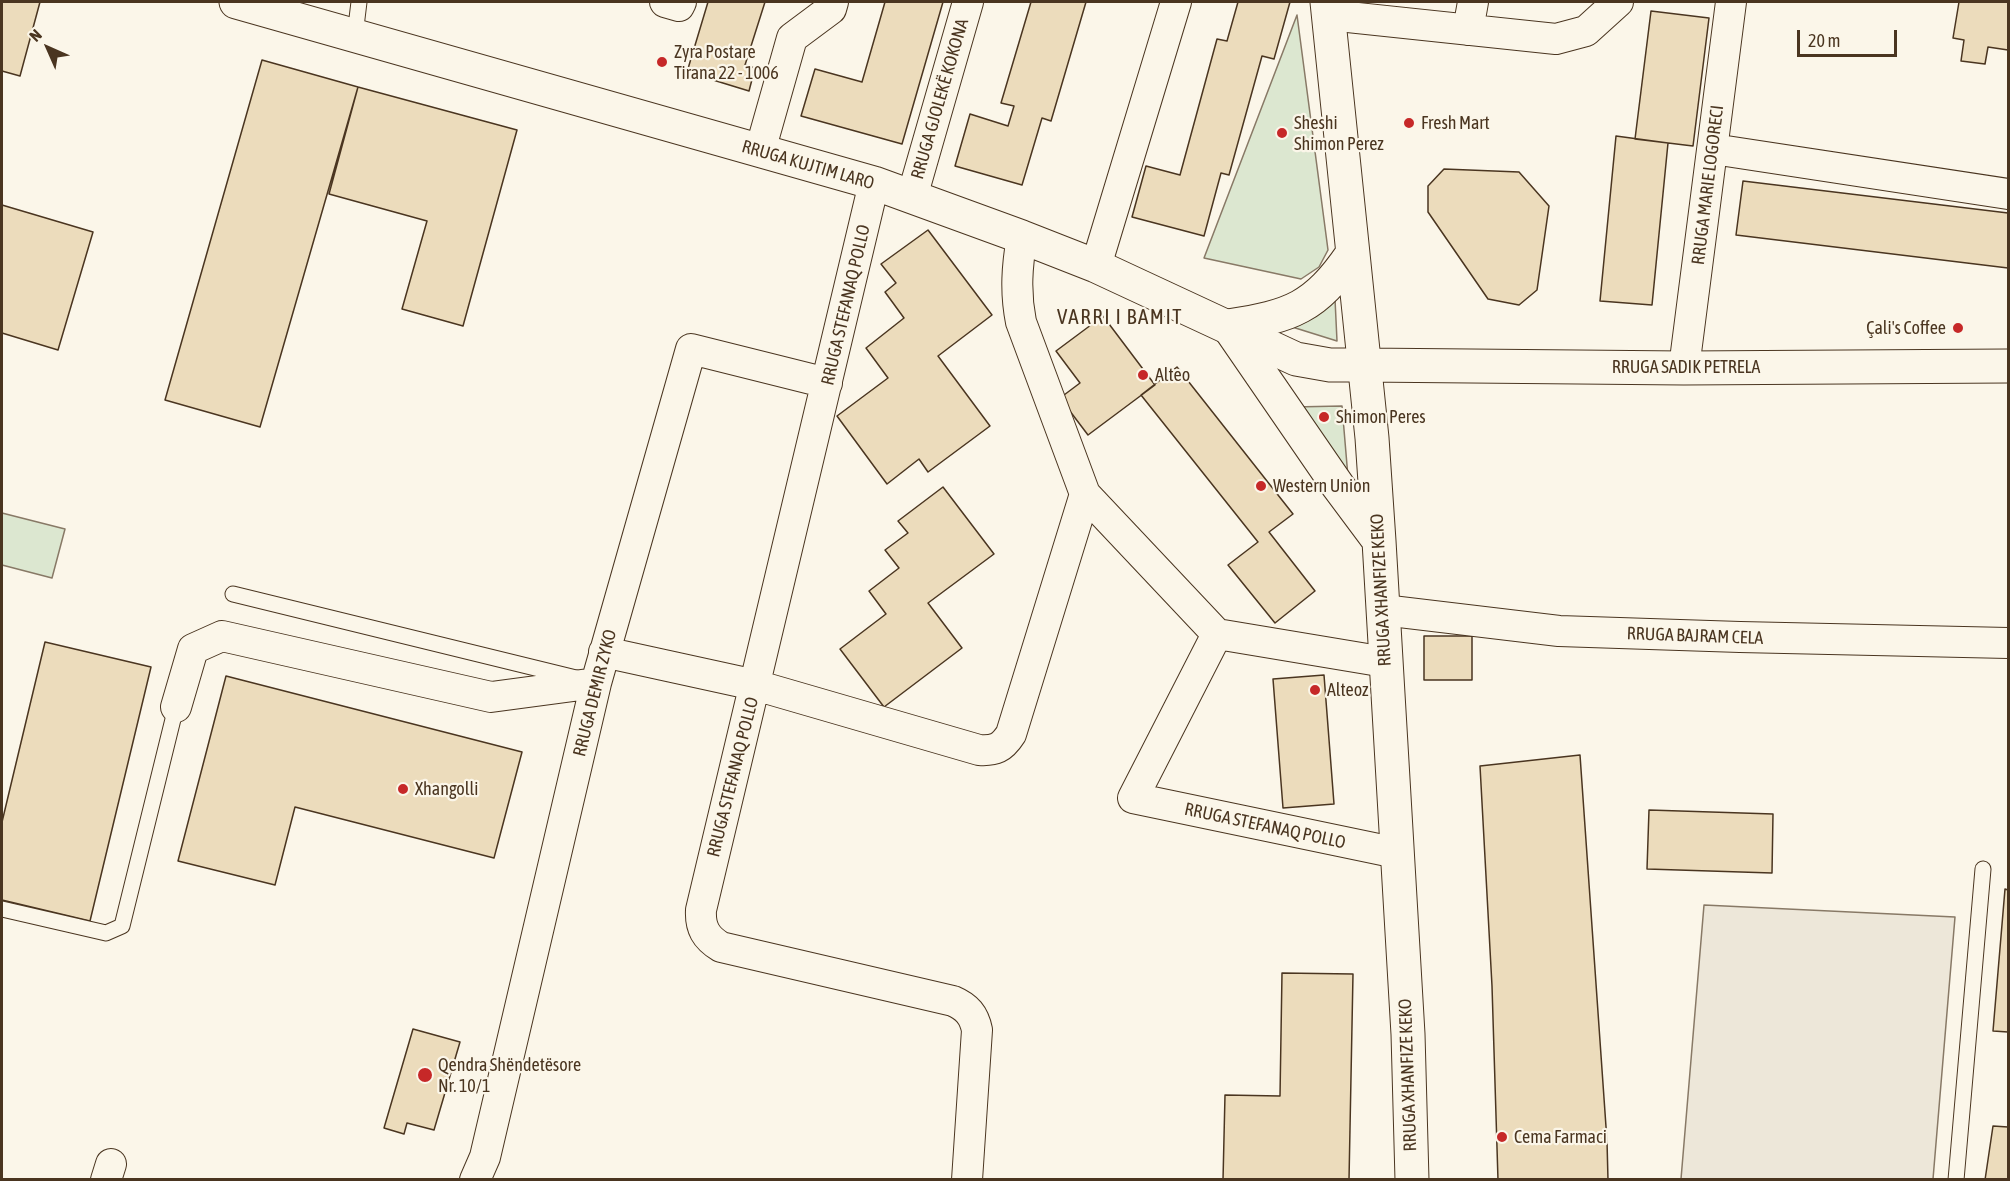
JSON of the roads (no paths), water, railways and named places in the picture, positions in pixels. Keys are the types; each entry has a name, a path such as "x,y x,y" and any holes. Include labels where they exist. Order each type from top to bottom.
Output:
{"main road":[{"name":"RRUGA KUJTIM LARO","path":"236,2 874,183 1096,266 1296,359 1330,365 1364,365"},
{"name":"RRUGA XHANFIZE KEKO","path":"1328,8 1364,365 1379,541 1408,1034 1412,1179"},
{"path":"1352,254 1335,279 1320,294 1303,305 1284,315 1228,326 1338,486 1379,541"},
{"name":"RRUGA SADIK PETRELA","path":"1364,365 1684,368 2008,366"}],"street":[{"path":"665,2 680,6 681,2"},
{"path":"760,151 792,38 831,9 833,2"},
{"name":"RRUGA GJOLEKË KOKONA","path":"912,197 968,2"},
{"path":"1096,266 1176,2"},
{"path":"1328,8 1471,16 1556,39 1586,31 1618,2"},
{"name":"RRUGA MARIE LOGORECI","path":"1684,368 1731,2"},
{"path":"1713,149 2008,194"},
{"name":"RRUGA STEFANAQ POLLO","path":"874,183 700,922 704,932 721,947 962,1005 975,1019 977,1030 966,1179"},
{"path":"1022,237 1016,285 1021,322 1085,494 1217,634 1385,662"},
{"name":"RRUGA DEMIR ZYKO","path":"482,1179 485,1157 596,683 691,349 827,383"},
{"path":"604,652 755,685 979,750 996,750 1005,744 1011,734 1085,494"},
{"name":"RRUGA BAJRAM CELA","path":"1383,610 1559,631 1740,638 2008,643"},
{"name":"RRUGA STEFANAQ POLLO","path":"1217,634 1133,798 1397,853"},
{"path":"176,707 193,649 222,636 491,698 596,683"}],"lane":[{"path":"355,35 359,2"},
{"path":"233,594 596,683"},
{"path":"2,909 106,933 122,926 176,707"},
{"path":"1956,1179 1983,868"}],"place":[{"name":"Zyra Postare Tirana 22 - 1006","path":"662,62"},
{"name":"Fresh Mart","path":"1409,123"},
{"name":"Sheshi Shimon Perez","path":"1282,133"},
{"name":"Çali's Coffee","path":"1958,328"},
{"name":"Alteo","path":"1143,375"},
{"name":"Shimon Peres","path":"1324,417"},
{"name":"Western Union","path":"1261,486"},
{"name":"Alteoz","path":"1315,690"},
{"name":"Xhangolli","path":"403,789"},
{"name":"Qendra Shëndetësore Nr. 10/1","path":"425,1075"},
{"name":"Cema Farmaci","path":"1502,1137"}],"district":[{"name":"VARRI I BAMIT","path":"1120,317"}]}
